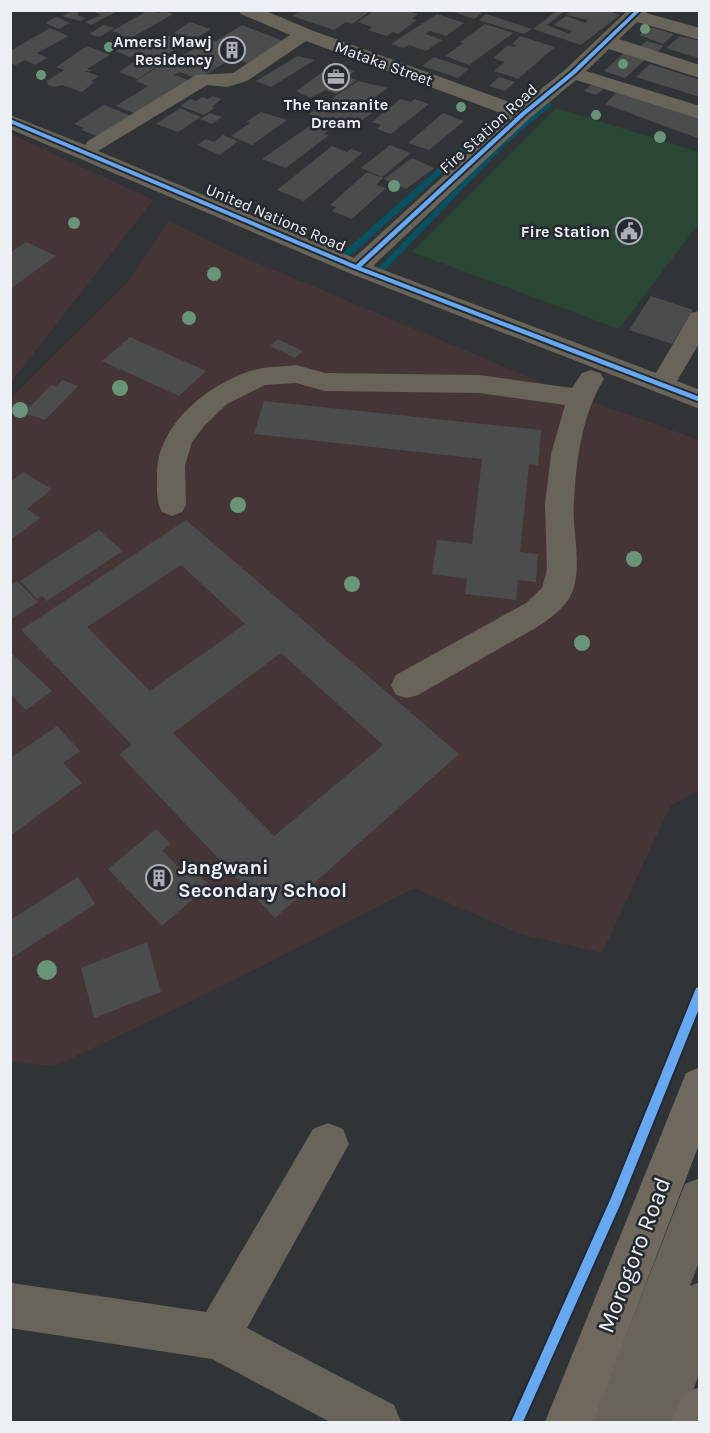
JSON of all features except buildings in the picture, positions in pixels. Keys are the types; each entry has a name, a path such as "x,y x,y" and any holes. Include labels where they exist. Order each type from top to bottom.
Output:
{"highway":[{"name":"Morogoro Road","path":"568,1422 699,1087"},
{"path":"696,1422 699,1411"}],"street":[{"name":"Mataka Street","path":"247,10 304,34 523,114"},
{"path":"636,13 699,34"},
{"name":"Fire Station Road","path":"357,268 636,13"},
{"path":"95,145 203,79 227,81 240,77 304,34"},
{"path":"605,41 699,72"},
{"path":"573,73 699,113"},
{"name":"United Nations Road","path":"10,121 357,268 699,400"},
{"path":"662,385 699,319"},
{"path":"407,685 537,612 556,594 562,569 559,504 565,454 580,398 602,362"},
{"path":"172,505 171,466 180,440 196,418 218,398 260,377 296,374 325,382 479,384 580,398"},
{"path":"217,1337 328,1144"},
{"name":"Morogoro Road","path":"616,1422 699,1198"},
{"path":"658,1422 699,1304"},
{"path":"12,1306 217,1337 377,1422"}],"shaded area":[{"path":"11,134 153,200 11,382"},
{"name":"Jangwani Secondary School","path":"169,221 236,254 559,390 699,440 699,790 670,806 602,953 521,934 414,888 211,992 55,1066 11,1062 11,398 128,282"}],"green space":[{"path":"556,108 699,152 699,223 619,329 412,252"}],"waterway":[{"path":"347,254 533,87 549,105 505,142 382,268"}],"cycle path":[{"path":"357,268 523,114 573,73 639,10"},
{"path":"10,121 357,268 700,400"},
{"path":"517,1422 616,1201 700,992"}],"place":[{"name":"Amersi Mawj Residency","path":"232,50"},
{"name":"The Tanzanite Dream","path":"336,77"},
{"name":"Fire Station","path":"629,231"},
{"name":"Jangwani Secondary School","path":"159,878"}]}
